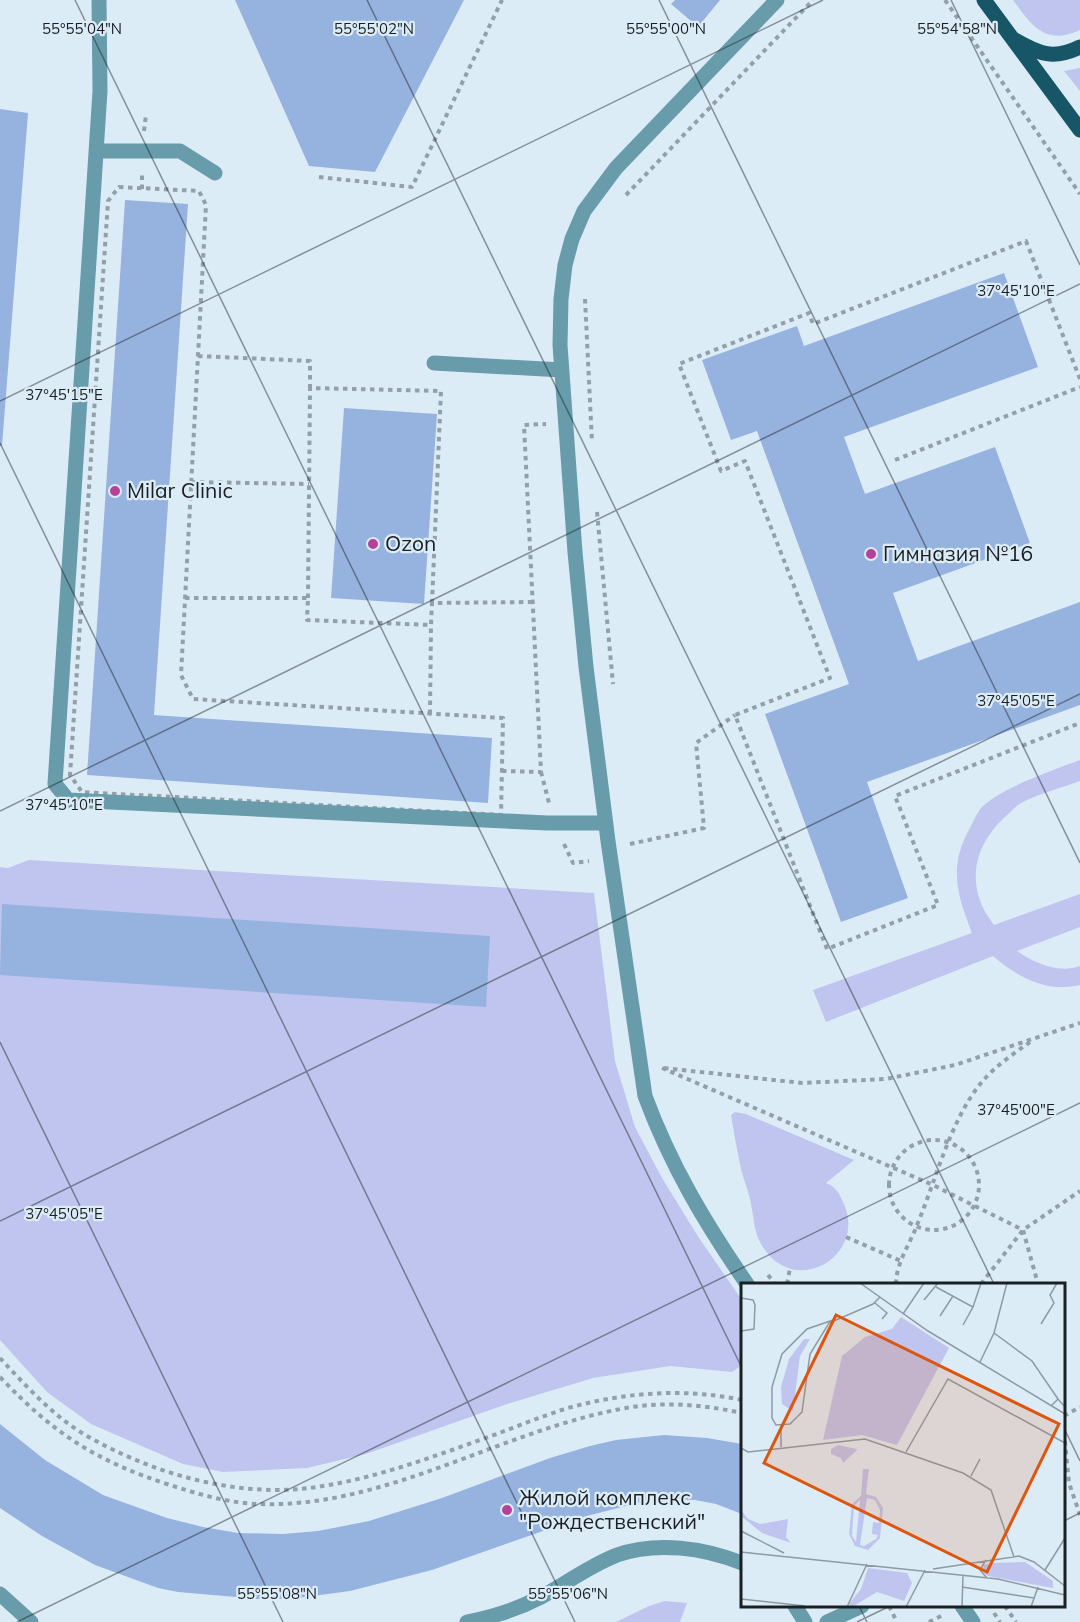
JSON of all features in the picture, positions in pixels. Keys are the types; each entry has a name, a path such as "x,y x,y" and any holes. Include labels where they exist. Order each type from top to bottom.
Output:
{"main road":[{"path":"984,0 1080,130"},
{"path":"1010,37 1047,55 1070,52 1080,47"}],"street":[{"path":"99,0 100,91 55,784 68,800 547,823 606,823"},
{"path":"746,1283 716,1238 680,1177 660,1136 645,1096 606,823 575,552 562,370 561,299 565,265 572,239 584,211 616,168 777,0"},
{"path":"96,151 180,151 215,173"},
{"path":"434,363 562,370"},
{"path":"467,1622 495,1616 522,1606 598,1563 641,1550 669,1548 696,1550 720,1554 741,1563"},
{"path":"0,1594 31,1622"},
{"path":"796,1607 805,1622"},
{"path":"827,1622 858,1607"},
{"path":"963,1607 973,1622"}],"path":[{"path":"319,177 412,186 502,0"},
{"path":"621,201 813,0"},
{"path":"945,0 1080,194"},
{"path":"119,187 199,191 206,205 198,356 181,675 193,699 504,718 501,815 82,792 70,775 108,201 119,187"},
{"path":"631,854 630,844 704,828 696,743 735,715 830,678 745,461 721,471 679,364 809,313 813,324 1026,241 1080,379"},
{"path":"585,296 592,443"},
{"path":"198,356 310,361 307,620 431,625"},
{"path":"895,460 1080,387"},
{"path":"310,388 441,392 431,625 430,714"},
{"path":"502,771 541,772 524,425"},
{"path":"191,482 309,484"},
{"path":"596,509 614,691"},
{"path":"185,598 308,598"},
{"path":"432,603 533,602"},
{"path":"735,715 827,949 938,905 895,796 1080,723"},
{"path":"661,1067 802,1083 886,1079 955,1065 1080,1023"},
{"path":"896,1283 901,1261 958,1117 981,1083 1005,1059 1035,1038"},
{"path":"661,1067 663,1078"},
{"path":"661,1067 933,1185 1023,1230 1038,1283"},
{"path":"925,1140 940,1140 949,1143 966,1152 974,1164 979,1178 979,1192 974,1206 956,1225 943,1230 929,1231 916,1227 896,1210 890,1197 888,1182 892,1168 900,1155 911,1145 925,1140"},
{"path":"982,1283 1023,1230 1080,1191"},
{"path":"846,1237 901,1261"},
{"path":"764,1268 774,1283"},
{"path":"787,1283 790,1268"},
{"path":"0,1358 29,1390 86,1436 154,1467 227,1486 261,1490 310,1487 366,1476 446,1452 568,1408 602,1400 683,1392 741,1401"},
{"path":"0,1377 41,1417 77,1445 111,1463 189,1491 224,1500 258,1504 298,1503 334,1498 422,1473 541,1431 602,1413 640,1406 680,1404 718,1407 741,1413"},
{"path":"1065,1415 1080,1407"},
{"path":"1065,1442 1069,1483 1080,1515"},
{"path":"890,1607 897,1622"},
{"path":"1006,1607 1016,1622"},
{"path":"929,1622 943,1616 947,1622"}],"shaded area":[{"path":"1013,0 1080,0 1080,30 1057,36 1040,31"},
{"path":"1080,68 1080,91 1064,71"},
{"path":"1080,760 1080,781 1020,803 994,829 979,855 976,883 985,911 994,925 1080,894 1080,927 1017,951 1031,960 1055,968 1080,966 1080,985 1056,987 1044,985 1022,977 993,956 826,1022 813,990 972,933 959,893 957,868 963,842 978,812 1001,793"},
{"path":"29,860 594,893 615,1061 635,1127 662,1178 699,1238 741,1299 741,1366 732,1372 670,1366 593,1378 507,1404 366,1454 307,1468 223,1472 183,1464 91,1424 47,1392 0,1340 0,867 8,868"},
{"path":"735,1112 746,1114 854,1160 826,1183 838,1193 848,1221 846,1239 837,1254 824,1264 808,1270 791,1269 775,1261 761,1244 738,1156 731,1115"},
{"path":"665,1601 687,1603 680,1622 616,1622 649,1606"}],"building":[{"path":"235,0 464,0 375,172 309,166"},
{"path":"675,0 720,0 698,27 671,4"},
{"path":"0,109 28,113 2,446 0,446"},
{"path":"125,200 188,204 154,715 492,738 488,803 87,775"},
{"path":"1004,273 1038,367 844,437 865,494 995,447 1030,543 893,593 918,661 1080,602 1080,705 867,782 908,898 841,922 765,714 849,684 757,431 731,440 702,360 797,326 804,346"},
{"path":"344,408 437,414 424,604 331,598"},
{"path":"2,904 490,936 486,1007 0,975"},
{"name":"Жилой комплекс \"Рождественский\"","path":"0,1424 45,1460 103,1495 167,1518 238,1533 283,1534 318,1531 369,1521 442,1498 550,1458 616,1440 664,1435 707,1438 741,1444 741,1514 716,1504 695,1500 649,1500 583,1517 432,1570 350,1591 290,1599 258,1599 158,1588 95,1565 42,1536 0,1508"}],"place":[{"name":"Milar Clinic","path":"115,491"},
{"name":"Ozon","path":"373,544"},
{"name":"Гимназия №16","path":"871,554"},
{"name":"Жилой комплекс \"Рождественский\"","path":"507,1510"}]}
